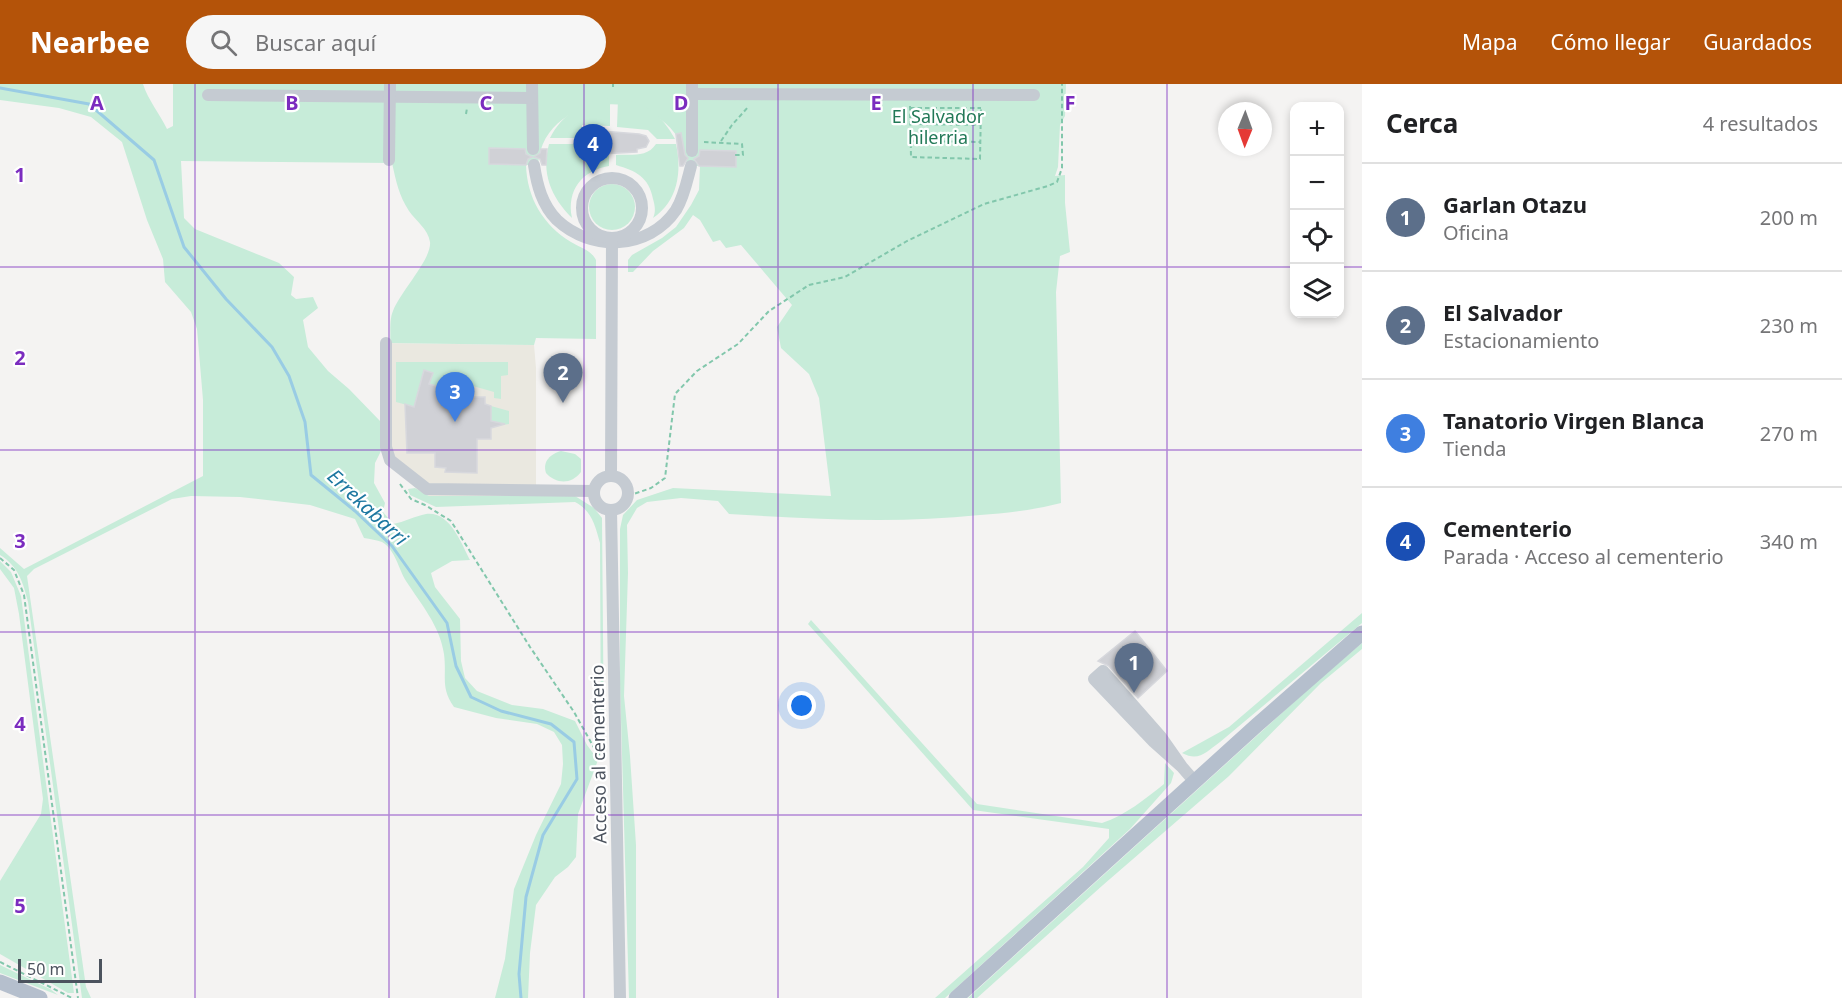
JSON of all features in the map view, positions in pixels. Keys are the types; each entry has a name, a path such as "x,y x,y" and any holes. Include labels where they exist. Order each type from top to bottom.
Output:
{"main road":[{"path":"957,998 1292,693 1362,633"},
{"path":"0,982 40,998"}],"street":[{"path":"532,84 533,149"},
{"path":"692,146 692,89 763,94 835,89 910,94 981,89 1034,95"},
{"path":"208,96 252,90 390,90 531,98"},
{"path":"389,160 390,90"},
{"path":"534,165 541,195 557,219 585,237 601,243 627,242 659,227 675,211 684,194 691,166"},
{"path":"613,177 624,180 634,187 640,197 642,209 639,220 632,230 612,241 590,228 583,218 581,207 584,195 591,186 613,177"},
{"path":"611,475 612,241"},
{"path":"386,344 386,447 390,460 427,489 594,491"},
{"path":"611,475 623,479 628,496 622,506 611,510 598,504 594,491 599,479 611,475"},
{"name":"Acceso al cementerio","path":"611,510 620,998"},
{"path":"1182,767 1154,742 1094,679 1103,671 1161,736 1195,782"}],"path":[{"path":"628,496 651,488 665,478 675,394 697,371 738,344 769,311 809,285 845,277 907,241 984,204 1057,182 1062,168 1062,84"},
{"path":"910,94 911,157 980,159 981,89"},
{"path":"720,142 739,117 763,94"},
{"path":"910,108 981,108"},
{"path":"911,124 981,125"},
{"path":"911,141 980,142"},
{"path":"692,146 720,142 742,144 743,155 734,154"},
{"path":"404,471 398,479 411,499 451,522 574,712 597,753 616,763"},
{"path":"0,558 14,570 20,580 24,595 78,998"},
{"path":"0,962 72,998"}],"shaded area":[{"path":"381,343 534,345 536,496 429,496 420,492 386,461"}],"green space":[{"name":"El Salvador hilerria","path":"0,84 143,84 167,129 173,126 173,84 1066,84 1065,116 1060,125 1058,167 1055,176 1065,175 1065,203 1070,252 1060,256 1056,292 1061,503 1001,513 885,520 729,514 718,501 681,498 647,502 637,508 627,525 628,573 624,696 636,845 636,998 629,998 620,684 620,529 623,515 637,500 673,488 831,496 819,398 809,374 781,348 777,327 792,305 741,245 726,248 720,240 713,242 700,220 693,215 684,228 653,251 633,272 628,272 628,260 632,255 676,227 699,190 700,166 687,166 679,139 661,120 638,108 612,104 586,108 563,119 546,138 538,165 526,165 530,189 538,210 561,235 589,251 596,260 596,339 536,338 534,345 390,343 393,311 426,257 430,242 424,229 403,200 392,163 181,161 184,218 195,229 279,263 294,277 291,295 296,299 313,297 318,308 303,320 308,347 328,371 381,422 381,451 375,463 374,483 385,503 383,512 393,524 426,514 434,514 448,523 458,537 470,560 452,561 431,573 435,587 460,619 461,661 465,678 477,691 512,705 543,709 575,721 587,745 598,760 578,814 576,857 555,877 536,905 530,953 528,998 495,998 505,959 514,889 536,835 561,784 562,745 554,732 537,724 496,718 454,707 445,688 444,654 434,625 406,581 390,550 382,542 364,538 355,519 310,505 240,497 191,496 172,499 34,569 27,576 86,987 91,998 82,998 28,602 19,575 0,555 0,548 24,569 203,476 203,400 197,329 191,312 165,282 163,259 147,220 122,142 91,117 59,108 0,100"},
{"path":"610,98 610,126 582,125 581,138 550,138 561,122 575,110 591,102"},
{"path":"618,99 636,103 652,111 675,139 657,139 648,130 617,127"},
{"path":"549,144 580,144 580,157 609,155 609,166 591,172 578,183 572,199 572,218 558,202 547,175"},
{"path":"656,144 676,144 678,175 668,203 653,218 655,207 648,185 640,176 616,165 616,155 643,153"},
{"path":"612,184 621,185 628,191 634,198 634,216 628,223 621,229 612,230 603,229 596,223 590,216 589,207 590,198 596,191 603,185"},
{"path":"396,362 508,362 508,375 501,376 501,399 494,398 494,392 445,378 441,389 429,385 432,373 424,370 416,400 424,402 429,411 396,402"},
{"path":"491,406 509,411 509,424 503,425 491,421"},
{"path":"561,451 575,454 581,459 581,472 573,479 564,482 550,477 545,469 548,459"},
{"path":"415,488 429,496 575,496 594,508 602,518 604,752 601,751 600,543 589,514 575,502 436,507 410,495 408,489"},
{"path":"0,561 11,572 21,596 74,993 68,993 0,954 0,881 41,814 43,799 19,614 14,588 0,569"},
{"path":"1362,613 1362,623 1220,742 1198,756 1188,756 1182,753 1229,727"},
{"path":"811,620 977,804 1102,823 1127,811 1164,784 1165,763 1174,773 1171,783 1130,829 945,998 935,998 1083,867 1109,838 1109,829 973,810 808,624"},
{"path":"1362,643 1362,649 1321,683 1229,776 977,998 968,998 1315,683"},
{"path":"0,965 50,989 58,995 0,973"}],"building":[{"path":"589,130 639,134 646,136 649,141 646,147 637,149 637,152 583,155"},
{"path":"681,133 685,155 688,158 683,166 680,166 676,134"},
{"path":"489,148 525,149 526,154 532,157 528,159 526,165 489,164"},
{"path":"541,149 547,149 546,165 542,165 540,159 534,157 540,153"},
{"path":"700,150 736,151 736,167 699,166 694,159 699,156"},
{"path":"424,370 433,373 429,384 474,397 485,397 485,404 491,406 491,421 505,424 491,428 491,439 477,439 477,473 445,472 446,468 435,467 435,453 407,453 405,404 414,407"},
{"path":"1135,631 1167,671 1138,698 1109,666 1098,661"}],"waterway":[{"name":"Errekabarri","path":"0,88 89,104 154,160 184,247 226,299 272,347 289,376 305,422 311,475 355,511 392,546 447,623 456,666 471,697 501,711 551,724 574,742 577,779 543,835 526,897 519,974 521,998"}],"place":[{"name":"Cementerio","path":"593,174"},
{"name":"El Salvador","path":"563,403"},
{"name":"Tanatorio Virgen Blanca","path":"455,422"},
{"name":"Garlan Otazu","path":"1134,693"}]}
